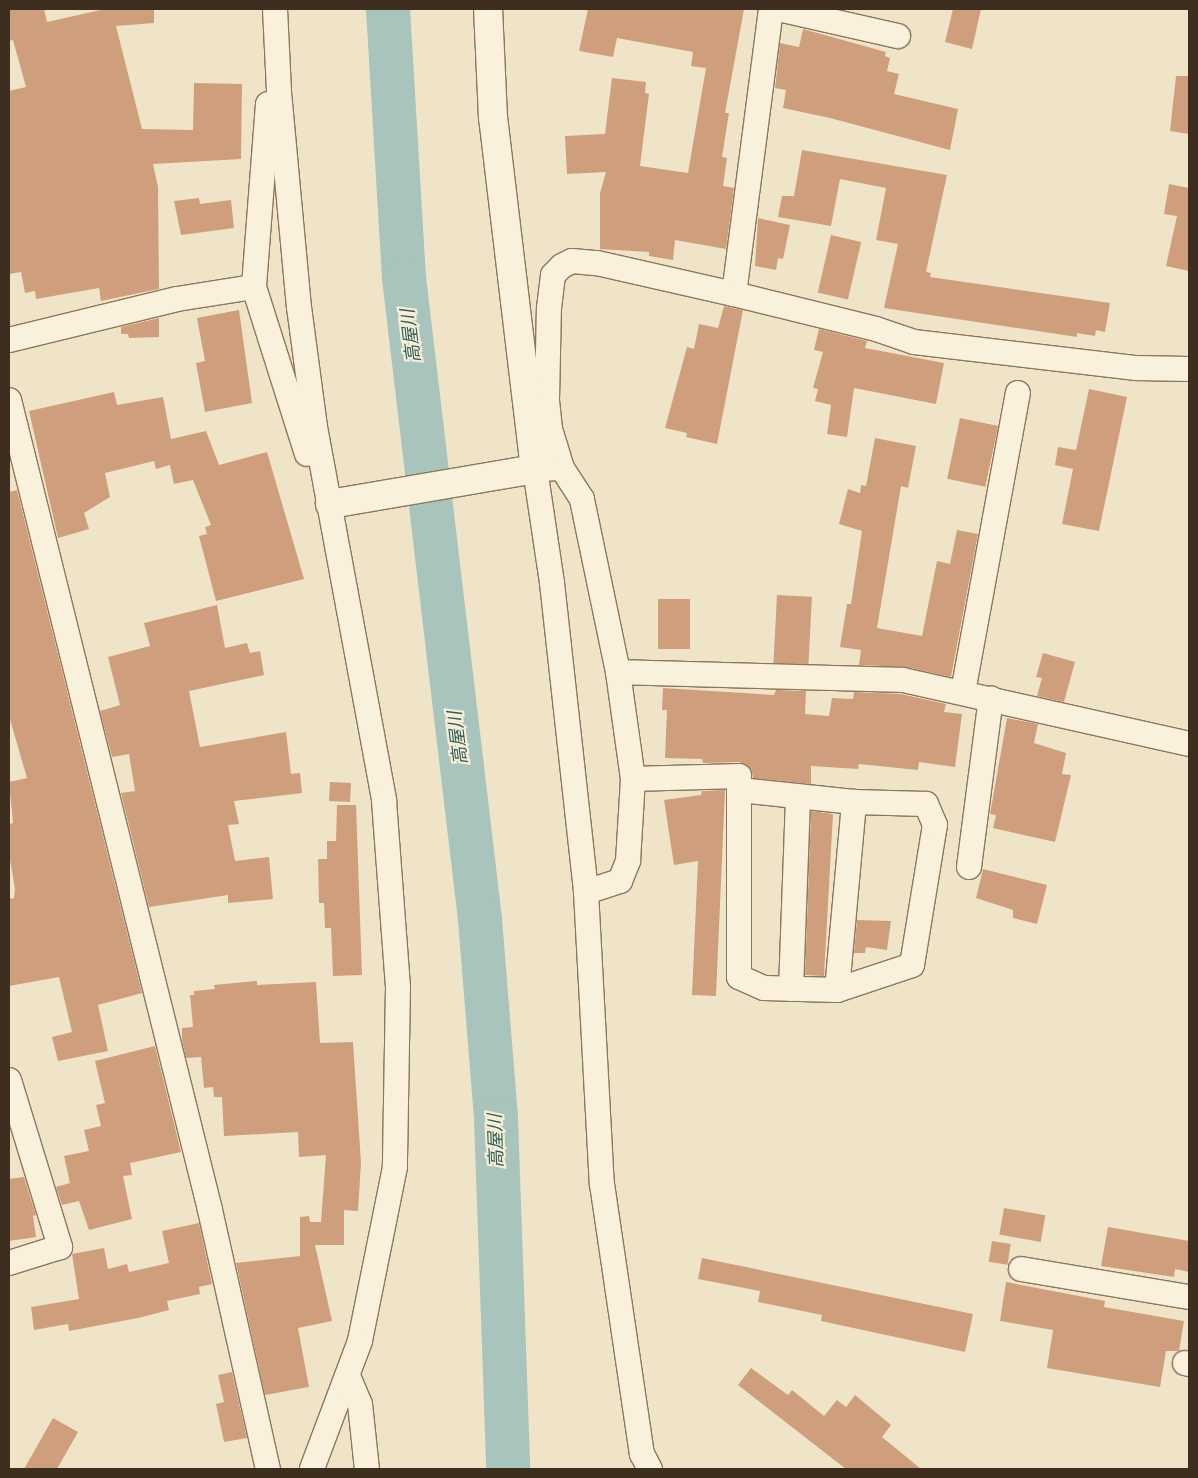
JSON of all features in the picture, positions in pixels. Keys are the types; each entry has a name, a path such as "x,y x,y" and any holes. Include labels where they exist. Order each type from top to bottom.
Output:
{"street":[{"path":"275,9 279,92 299,307 315,427 384,801 398,986 395,1167 360,1341 312,1469"},
{"path":"488,9 493,118 535,469 552,583 586,892 602,1184 642,1454 650,1469"},
{"path":"734,294 771,9"},
{"path":"778,9 898,36"},
{"path":"279,92 269,100 254,287 315,479 328,495"},
{"path":"586,892 620,881 628,861 633,779 618,672 582,499 562,468 550,429 547,400 549,308 553,275 562,266 572,262 597,263 876,329 914,342 1136,368 1189,369"},
{"path":"9,340 177,299 254,287"},
{"path":"963,692 1018,393"},
{"path":"9,400 17,471 210,1210 268,1469"},
{"path":"328,495 535,469 562,468"},
{"path":"618,672 903,680 991,698 1189,744"},
{"path":"969,867 991,698"},
{"path":"633,779 739,776 739,977 764,988 837,990 912,965 935,825 926,804 854,802 740,790"},
{"path":"791,989 798,796"},
{"path":"837,990 854,802"},
{"path":"9,1080 60,1247 9,1263"},
{"path":"1021,1268 1189,1297"},
{"path":"348,1376 360,1404 366,1469"}],"building":[{"path":"9,9 44,9 47,22 105,9 154,9 154,23 116,26 142,129 193,130 194,83 242,84 241,159 153,164 158,187 159,289 101,301 99,288 36,299 35,291 25,293 21,272 9,274 9,91 26,87 13,40 9,41"},
{"path":"588,9 744,9 725,113 729,113 722,157 727,158 723,186 734,188 726,249 675,240 673,260 649,256 649,252 600,249 600,193 606,172 567,174 565,136 605,134 612,78 646,82 645,93 649,94 640,166 688,173 706,68 691,66 693,52 617,38 613,57 579,51"},
{"path":"953,9 981,9 972,49 945,42"},
{"path":"803,29 886,52 885,56 890,58 887,71 899,74 894,94 958,109 950,150 830,118 783,108 786,90 775,88 780,43 799,47"},
{"path":"1176,76 1189,76 1189,134 1170,131"},
{"path":"802,150 947,175 926,272 931,273 930,277 1110,303 1105,332 1096,330 1095,336 1077,333 1077,337 884,308 898,244 876,240 886,188 840,179 831,226 778,217 782,196 794,196"},
{"path":"1169,184 1189,188 1189,271 1166,266 1177,216 1164,214"},
{"path":"199,198 200,204 231,200 234,228 181,235 174,201"},
{"path":"758,218 790,225 783,259 778,258 776,270 755,266"},
{"path":"831,235 861,242 848,299 818,292"},
{"path":"724,306 743,310 717,444 686,437 687,433 665,428 687,347 694,349 699,324 718,328"},
{"path":"239,310 252,403 205,412 196,363 205,361 197,318"},
{"path":"159,318 159,337 129,338 128,334 121,334 121,327"},
{"path":"819,329 867,341 865,348 944,363 936,404 854,388 847,437 827,434 831,405 815,401 818,389 813,388 823,352 814,350"},
{"path":"1089,389 1127,397 1099,531 1062,524 1073,469 1055,465 1058,447 1076,450"},
{"path":"114,392 117,405 163,397 171,439 206,431 219,465 267,452 304,579 216,601 199,536 207,534 205,527 211,525 193,480 174,484 170,465 156,469 154,461 105,473 110,497 84,513 89,529 58,538 29,411"},
{"path":"960,418 998,426 985,487 947,479"},
{"path":"875,438 916,446 908,488 901,486 877,628 922,636 937,561 950,564 957,530 978,534 951,677 906,667 859,665 861,650 840,647 847,604 851,604 862,531 839,524 848,489 860,493 861,485 866,486"},
{"path":"17,490 142,993 98,1005 108,1051 58,1061 52,1037 72,1032 59,977 9,986 9,899 14,898 15,889 9,854 9,824 13,823 9,782 27,778 9,716 9,492"},
{"path":"777,595 812,597 808,665 773,663"},
{"path":"658,599 690,599 690,649 658,649"},
{"path":"217,605 225,648 247,643 250,653 260,651 264,675 189,691 200,747 286,732 291,774 300,773 302,793 234,801 239,824 228,825 235,861 269,857 273,899 228,903 228,895 149,907 121,793 135,791 129,754 112,757 100,711 120,705 108,657 150,646 144,623"},
{"path":"1043,653 1075,662 1064,702 1037,696 1042,678 1036,677"},
{"path":"663,688 774,695 776,690 806,691 805,714 829,716 832,698 853,699 854,692 901,694 946,704 944,712 962,714 955,767 919,762 918,770 859,764 858,769 811,766 811,784 753,778 751,769 739,762 703,763 702,759 665,758 667,710 662,710"},
{"path":"1007,718 1038,724 1034,743 1066,753 1062,774 1071,775 1055,842 993,828 996,815 990,814"},
{"path":"330,782 351,783 350,802 329,801"},
{"path":"725,790 716,996 692,995 698,861 674,865 664,800 701,795 702,791"},
{"path":"337,805 356,805 362,975 333,976 331,928 325,928 324,903 319,903 318,859 327,859 327,841 336,841"},
{"path":"811,811 833,814 824,976 805,975"},
{"path":"983,869 1047,885 1037,924 1013,918 1013,910 976,898"},
{"path":"857,920 891,921 887,950 866,947 865,953 854,953"},
{"path":"257,981 257,985 316,982 320,1043 353,1042 361,1163 358,1211 344,1210 344,1245 315,1245 332,1321 298,1328 309,1387 265,1395 236,1263 300,1256 300,1217 309,1216 310,1222 321,1222 326,1155 299,1157 298,1132 224,1136 222,1097 214,1097 213,1087 204,1088 201,1057 186,1058 182,1040 182,1028 193,1027 190,995 194,995 194,991 215,989 214,985"},
{"path":"155,1046 181,1152 130,1163 132,1175 123,1176 132,1219 89,1230 79,1201 62,1205 56,1187 70,1183 64,1156 89,1151 84,1130 101,1126 96,1105 105,1103 95,1061"},
{"path":"24,1177 36,1215 33,1216 36,1237 9,1241 9,1179"},
{"path":"1004,1208 1045,1215 1041,1242 999,1235"},
{"path":"199,1223 212,1284 199,1287 200,1294 167,1301 169,1310 138,1318 69,1331 68,1324 34,1330 31,1307 79,1299 72,1254 104,1248 108,1269 127,1264 129,1272 169,1263 162,1231"},
{"path":"1108,1227 1189,1241 1189,1272 1175,1269 1174,1277 1101,1266"},
{"path":"992,1241 1011,1244 1007,1265 989,1262"},
{"path":"702,1258 973,1314 965,1352 821,1321 822,1315 758,1302 760,1291 698,1279"},
{"path":"1006,1282 1105,1301 1104,1307 1184,1321 1179,1351 1166,1351 1160,1387 1047,1368 1053,1330 1000,1321"},
{"path":"751,1368 788,1395 792,1390 824,1416 837,1400 846,1407 855,1395 891,1425 882,1437 921,1469 846,1469 738,1385"},
{"path":"232,1372 247,1438 224,1442 216,1404 224,1402 218,1375"},
{"path":"53,1418 78,1432 57,1469 24,1469"}],"waterway":[{"name":"高屋川","path":"388,9 404,278 480,919 496,1118 508,1469"}]}
